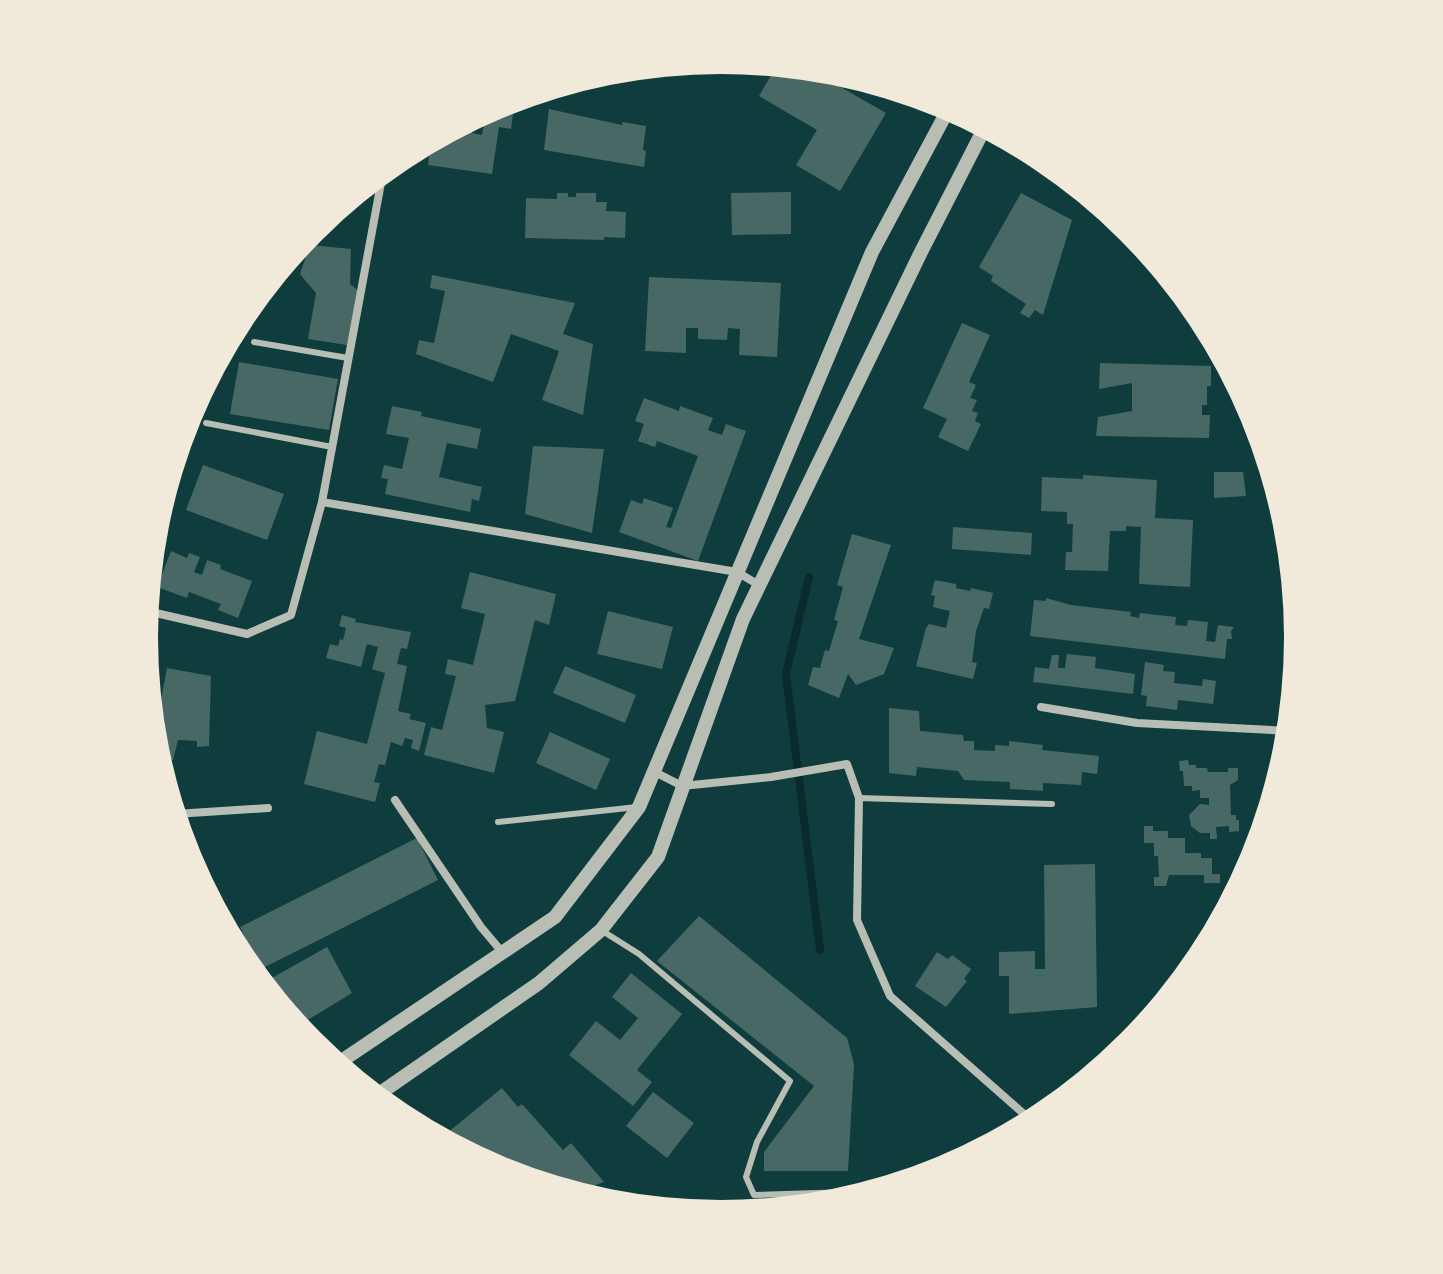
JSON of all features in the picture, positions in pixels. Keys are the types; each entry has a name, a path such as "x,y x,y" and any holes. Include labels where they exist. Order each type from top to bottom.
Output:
{"street":[{"path":"347,1057 555,917 639,807 872,252 943,120"},
{"path":"386,1089 539,983 601,930 658,857 743,619 980,137"},
{"path":"159,614 247,634 291,615 322,502 380,190"},
{"path":"322,502 737,572 759,585"},
{"path":"1041,707 1137,723 1277,730"},
{"path":"653,771 682,786 771,777 847,764 859,798 857,920 890,996 1022,1113"},
{"path":"395,800 481,927 502,952"},
{"path":"187,813 268,808"}],"lane":[{"path":"254,342 348,358"},
{"path":"206,423 332,447"},
{"path":"859,798 1052,804"},
{"path":"498,822 639,807"},
{"path":"601,930 639,954 790,1081 757,1142 746,1177 754,1195 805,1193"}],"building":[{"path":"770,76 795,79 841,87 886,113 840,191 796,165 817,130 759,96"},
{"path":"549,109 622,125 622,122 646,126 644,167 544,150"},
{"path":"513,114 511,129 499,127 492,174 428,165 429,156 440,149 472,132 482,135 483,127"},
{"path":"791,192 791,234 732,235 731,193"},
{"path":"557,193 576,197 576,193 596,193 596,202 607,202 606,211 626,212 625,238 525,238 526,198 557,199"},
{"path":"1021,193 1072,220 1043,315 1035,310 1029,318 1020,313 1026,304 991,281 993,276 979,267"},
{"path":"317,246 351,249 350,284 360,292 347,345 308,339 316,293 300,274 306,258"},
{"path":"432,275 575,303 563,334 593,344 583,415 542,400 559,351 511,334 493,382 416,354 419,340 434,343 445,291 430,288"},
{"path":"649,277 781,283 777,357 739,355 740,329 728,328 727,340 698,339 698,328 686,328 686,353 645,351"},
{"path":"962,323 990,335 969,382 976,385 970,398 977,400 972,411 978,413 975,421 981,424 968,451 938,437 947,419 923,408"},
{"path":"239,362 338,379 329,430 230,414"},
{"path":"1100,363 1211,366 1207,405 1202,405 1202,415 1210,415 1209,438 1096,436 1098,417 1132,411 1132,383 1099,389"},
{"path":"644,398 679,411 680,406 713,418 708,430 722,435 726,424 746,431 698,561 619,532 631,500 642,504 644,498 673,508 666,527 671,528 698,456 657,441 655,447 638,441 644,424 635,421"},
{"path":"392,406 422,412 421,416 481,429 477,449 447,443 439,477 482,487 479,501 472,499 470,512 385,494 388,479 381,478 384,465 402,469 409,438 386,434"},
{"path":"533,446 604,449 592,533 525,514"},
{"path":"203,465 284,494 267,540 186,510"},
{"path":"1214,472 1243,472 1246,496 1214,498"},
{"path":"1083,475 1157,480 1155,518 1193,520 1190,587 1139,584 1141,527 1126,526 1126,531 1110,531 1108,571 1065,570 1066,552 1072,552 1073,524 1067,524 1067,512 1041,511 1042,477 1083,479"},
{"path":"953,527 1032,533 1031,555 952,549"},
{"path":"852,534 891,545 859,639 894,648 884,674 856,685 848,674 839,698 808,685 813,667 820,668 825,650 829,651 838,621 834,620 843,587 837,585"},
{"path":"171,551 187,558 189,553 200,557 194,572 202,575 207,560 221,565 220,569 252,581 238,618 218,610 221,604 189,592 187,598 161,588 162,574"},
{"path":"470,572 556,594 549,625 535,620 515,701 485,705 487,728 504,732 494,773 424,755 431,727 442,730 456,676 445,674 448,659 473,665 485,614 461,608"},
{"path":"935,580 956,584 956,588 993,593 989,609 984,608 976,631 972,662 977,663 973,679 916,666 926,628 929,624 946,628 950,611 933,607 935,596 931,595"},
{"path":"1046,598 1071,605 1131,612 1130,616 1139,618 1140,613 1176,617 1175,625 1187,626 1188,620 1208,622 1206,641 1215,642 1218,625 1234,627 1232,639 1227,639 1225,659 1030,636 1034,600 1046,601"},
{"path":"608,611 673,627 662,669 597,654"},
{"path":"342,615 356,619 355,622 411,632 407,649 401,648 397,664 407,666 398,711 411,714 409,719 426,723 419,751 411,748 413,740 405,738 402,746 391,742 385,765 379,764 374,782 380,783 375,802 304,784 317,731 367,744 385,673 372,669 378,647 367,644 361,667 326,658 330,644 338,646 340,639 343,640 346,628 339,626"},
{"path":"1067,654 1096,657 1095,668 1135,674 1133,694 1033,682 1035,667 1049,669 1052,655 1059,655 1058,668 1065,668"},
{"path":"1145,662 1164,665 1163,671 1175,672 1174,683 1202,686 1203,679 1216,681 1213,704 1178,700 1177,710 1146,706 1147,696 1141,695"},
{"path":"565,666 636,695 625,723 553,693"},
{"path":"167,668 211,676 209,746 197,747 197,741 178,740 172,760 162,696"},
{"path":"889,708 919,711 920,731 963,735 964,741 974,741 974,750 995,751 995,745 1009,746 1009,741 1043,745 1042,750 1099,756 1097,774 1082,772 1081,785 1043,783 1043,791 1010,789 1010,782 964,780 958,771 917,767 916,776 889,773"},
{"path":"550,732 610,759 596,790 536,763"},
{"path":"1188,760 1189,765 1207,768 1208,772 1228,772 1228,768 1238,768 1238,780 1230,785 1231,815 1236,815 1236,820 1239,820 1239,831 1229,832 1229,826 1216,827 1217,839 1210,839 1210,833 1200,833 1191,826 1189,815 1200,804 1209,805 1209,798 1200,798 1200,790 1192,791 1192,786 1184,786 1179,761"},
{"path":"1144,826 1153,826 1153,831 1168,831 1168,838 1185,838 1185,853 1201,853 1201,858 1212,858 1212,874 1220,874 1220,883 1204,883 1204,875 1169,875 1166,886 1154,886 1154,877 1159,877 1158,856 1154,856 1154,843 1144,843"},
{"path":"417,838 438,880 265,967 240,927"},
{"path":"1095,864 1097,1007 1009,1014 1009,976 999,976 999,952 1035,951 1035,969 1045,969 1044,865"},
{"path":"699,916 847,1038 854,1064 848,1171 764,1171 764,1152 814,1086 657,961"},
{"path":"327,947 352,993 309,1019 273,977"},
{"path":"937,952 948,959 952,955 971,969 964,979 967,981 946,1007 915,986"},
{"path":"631,973 682,1014 637,1070 652,1082 633,1106 569,1055 596,1021 620,1040 638,1018 612,997"},
{"path":"502,1088 518,1107 522,1104 563,1150 571,1143 604,1182 595,1185 541,1170 450,1130"},
{"path":"653,1092 694,1123 667,1158 626,1126"}],"waterway":[{"path":"809,577 786,674 820,950"}]}
